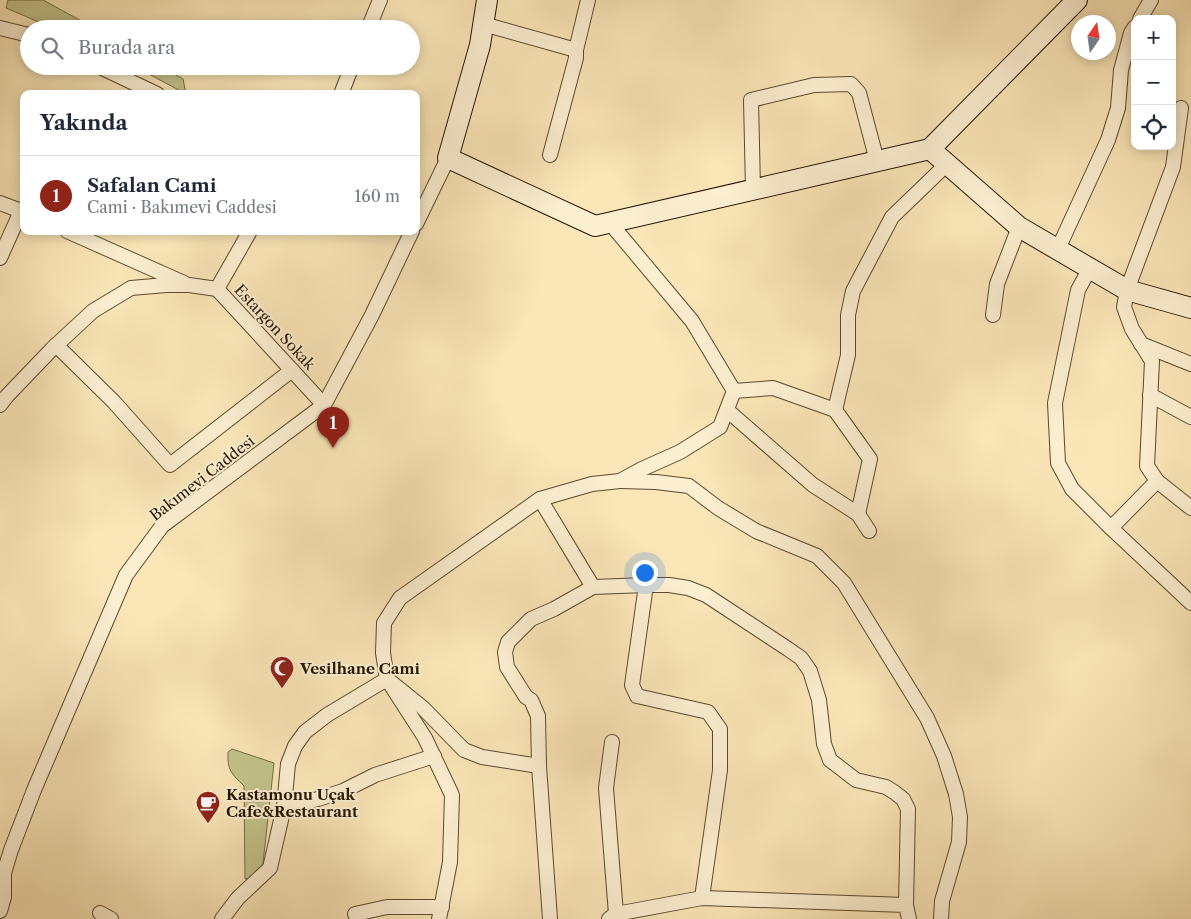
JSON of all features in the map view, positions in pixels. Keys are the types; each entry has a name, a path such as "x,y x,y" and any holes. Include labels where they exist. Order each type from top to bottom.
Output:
{"street":[{"path":"372,20 380,0"},
{"path":"550,155 576,58 576,50 588,0"},
{"path":"448,158 595,226 930,149 1077,0"},
{"path":"1142,15 1151,0"},
{"path":"420,215 448,158 480,45 484,8 576,50"},
{"path":"0,28 20,33"},
{"path":"1058,249 1108,140 1118,108 1121,70 1131,33"},
{"path":"117,75 149,90"},
{"path":"343,90 348,75"},
{"path":"753,190 751,100 814,85 851,84 859,93 877,161"},
{"path":"1180,108 1172,167 1127,290 1124,307 1132,329 1152,361 1147,466 1157,481 1191,508"},
{"path":"930,149 1019,226 1127,290 1190,304"},
{"path":"835,410 848,355 848,315 854,291 892,217 948,164"},
{"path":"0,203 20,210"},
{"path":"0,258 20,215"},
{"path":"610,223 692,321 734,391"},
{"path":"993,315 998,284 1019,226"},
{"path":"76,235 189,285"},
{"path":"217,289 248,235"},
{"name":"Bakımevi Caddesi","path":"0,911 4,897 2,878 11,850 34,790 126,575 162,526 324,405 372,315 410,235"},
{"path":"1090,268 1078,290 1055,403 1058,463 1072,489 1110,528 1191,603"},
{"name":"Estargon Sokak","path":"0,406 6,396 56,344 93,311 131,288 166,285 189,285 217,289 324,405"},
{"path":"56,344 114,402 170,465 292,370"},
{"path":"1141,344 1191,364"},
{"path":"734,391 773,388 835,410 870,459 858,514"},
{"path":"620,481 680,452 720,427 734,391"},
{"path":"1150,395 1191,416"},
{"path":"727,410 812,485 858,514 869,531"},
{"path":"355,914 387,908 441,913 450,862 452,795 425,738 387,679 383,652 384,623 400,598 540,499 592,484 620,481 656,482 689,486 718,508 756,531 817,556 844,583 927,718 944,756 956,794 960,818 958,842 942,901 941,919"},
{"path":"1110,528 1157,481"},
{"path":"540,499 593,587"},
{"path":"646,585 632,685 637,696 708,712 720,729 720,770 702,898"},
{"path":"550,919 539,766 538,716 531,700 526,696 507,667 505,652 508,642 531,619 554,609 593,587 669,585 688,588 706,595 754,625 801,658 810,671 819,700 824,744 830,760 856,780 886,787 904,799 908,809 906,905 909,919"},
{"path":"387,679 423,708 464,750 482,756 539,766"},
{"path":"222,919 238,898 270,868 284,806 288,764 295,746 305,732 327,715 387,679"},
{"path":"612,742 606,788 612,917 702,898 906,905"},
{"path":"284,806 318,799 343,791 375,775 434,756"}],"green space":[{"path":"8,0 43,0 80,20 34,20 6,8"},
{"path":"151,75 176,75 183,79 185,90 179,90"},
{"path":"232,749 274,763 262,872 245,879 244,786 229,768 228,752"}],"place":[{"name":"Safalan Cami","path":"333,448"},
{"name":"Vesilhane Cami","path":"282,689"},
{"name":"Kastamonu Uçak Cafe&Restaurant","path":"208,824"}]}
